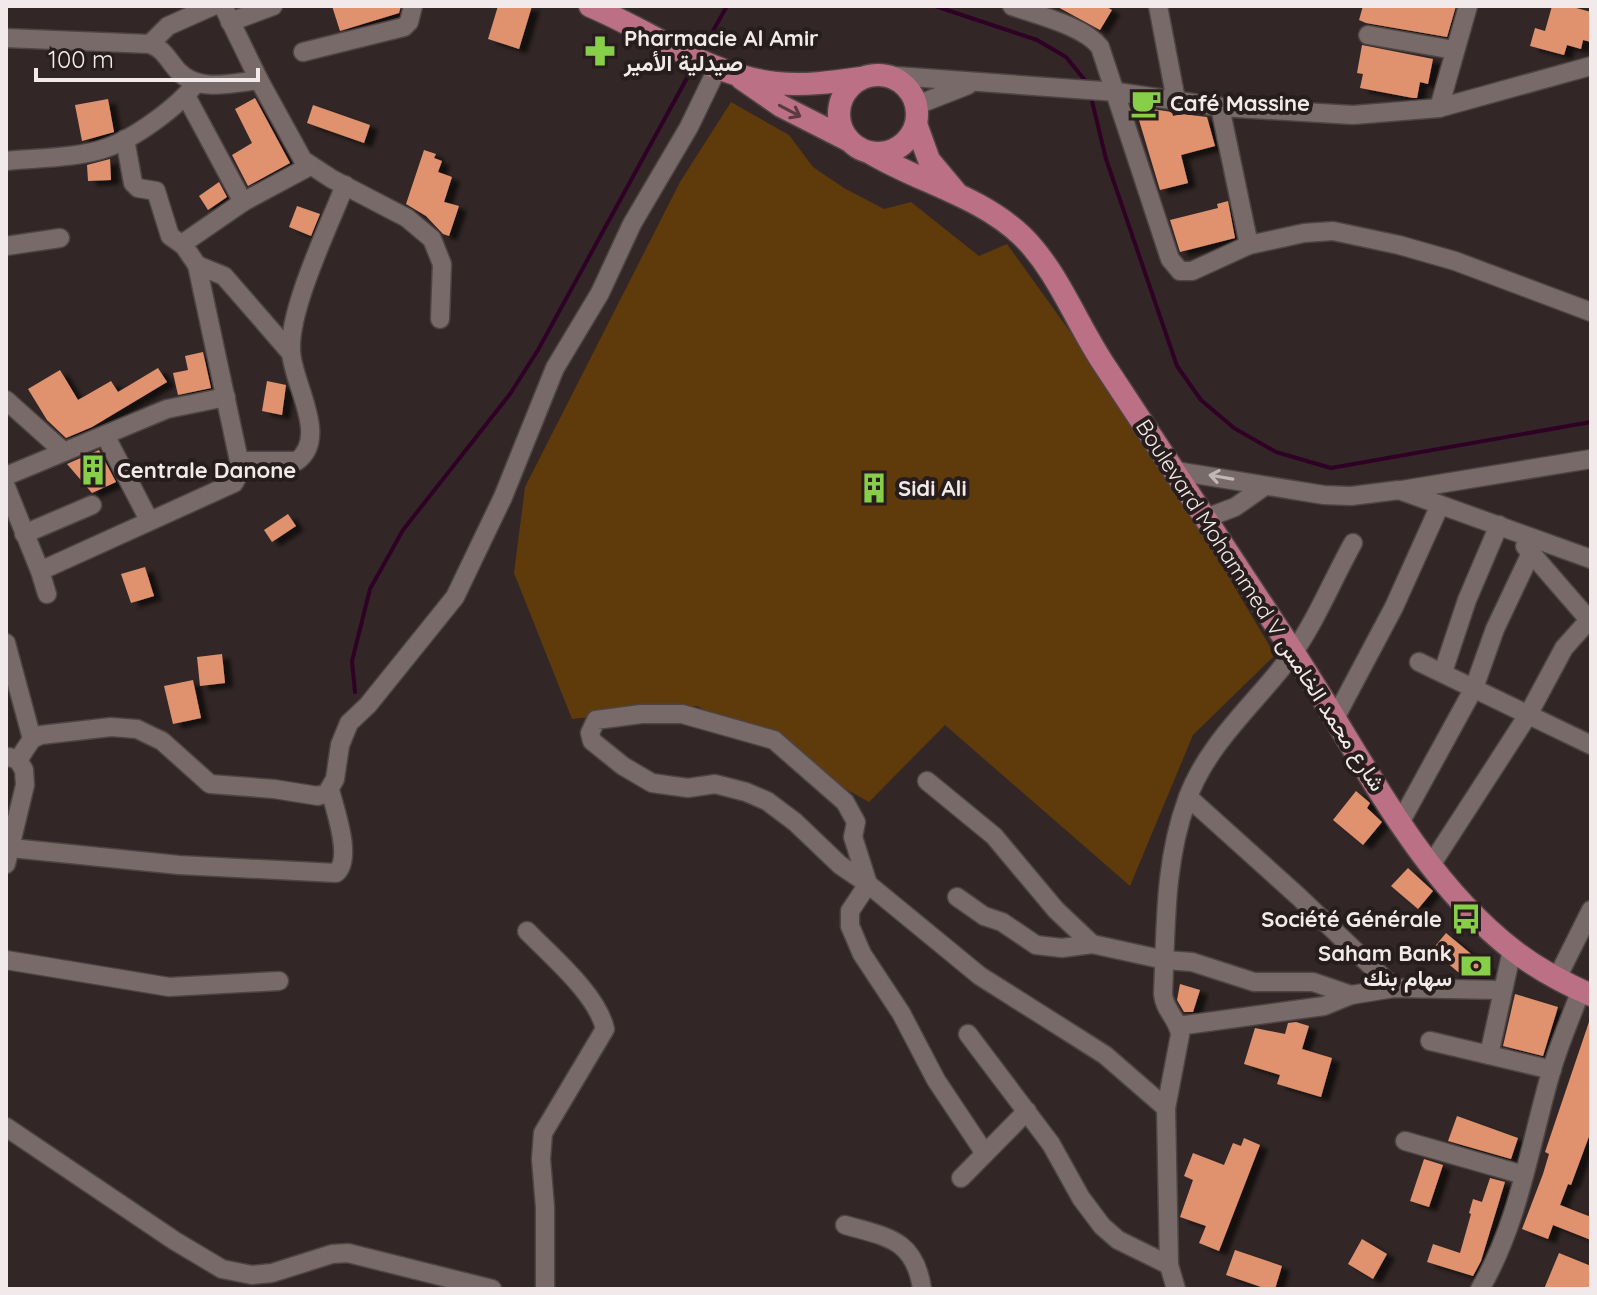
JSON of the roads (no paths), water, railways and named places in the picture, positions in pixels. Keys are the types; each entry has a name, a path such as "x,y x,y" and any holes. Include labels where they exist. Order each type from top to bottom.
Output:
{"main road":[{"path":"590,6 718,67 781,106 869,152 889,152 898,148 906,141 916,114 904,84 872,76 817,84 775,83 718,67"},
{"path":"848,140 839,118 839,106 844,94 872,76"},
{"name":"Boulevard Mohammed V شارع محمد الخامس","path":"916,114 929,160 956,192"},
{"name":"Boulevard Mohammed V شارع محمد الخامس","path":"869,152 894,167 956,192 1024,238 1050,273 1101,360 1431,865 1459,899 1512,950 1586,993"}],"street":[{"path":"150,44 168,26 213,6"},
{"path":"273,6 226,14 299,155 310,166 407,218 432,239 442,264 440,319"},
{"path":"303,52 404,27 409,22 413,6"},
{"path":"1012,6 1038,10 1082,32 1100,47 1170,259 1178,269 1192,271 1249,245 1318,231 1353,234 1455,261 1591,312"},
{"path":"1158,6 1176,100"},
{"path":"1439,108 1468,6"},
{"path":"1368,35 1454,50"},
{"path":"6,38 150,44 162,49 191,89 243,202"},
{"path":"872,76 983,81 1114,92 1220,107 1353,115 1439,108 1591,66"},
{"path":"330,790 345,853 342,868 332,874 8,856 25,785 24,770 12,759 32,739 60,732 111,727 137,729 162,741 210,784 323,796 330,790 335,779 340,745 349,723 368,705 455,597 503,497 555,368 600,293 632,224 689,127 718,67"},
{"path":"6,161 103,149 125,139 191,89 259,80"},
{"path":"916,114 949,91 983,81"},
{"path":"1220,107 1249,245"},
{"path":"40,571 234,483 240,475 240,461 197,265 182,244 170,236 156,191 138,188 133,183 125,139"},
{"path":"182,244 243,202 310,166"},
{"path":"240,461 297,461 306,452 311,429 290,352 292,331 305,288 345,185"},
{"path":"6,246 60,238"},
{"path":"197,265 224,276 290,352"},
{"path":"6,476 167,409 226,397"},
{"path":"6,400 64,452"},
{"path":"105,435 149,520"},
{"path":"1176,471 1336,496 1399,490 1591,459"},
{"path":"1206,518 1235,507 1265,486"},
{"path":"6,487 47,594"},
{"path":"1399,490 1591,559"},
{"path":"24,534 92,505"},
{"path":"1334,720 1394,607 1440,505"},
{"path":"1431,865 1528,715 1564,648 1590,621 1505,527"},
{"path":"1443,672 1467,600 1505,527"},
{"path":"1176,1289 1169,1265 1166,1108 1178,1046 1178,1026 1169,1015 1163,999 1168,882 1175,844 1188,797 1223,737 1294,652 1353,543"},
{"path":"1401,821 1474,688 1495,629 1531,553"},
{"path":"6,643 10,670 32,739"},
{"path":"1419,662 1591,745"},
{"path":"868,884 853,837 856,822 845,802 774,740 682,714 641,714 596,720 590,733 592,741 623,766 652,783 688,788 715,784 760,798 795,822 840,865 868,884 980,976 1105,1055 1166,1108"},
{"path":"927,781 994,836 1033,878 1056,910 1092,944"},
{"path":"1188,797 1394,988"},
{"path":"868,884 850,911 850,926 862,954 901,1013 936,1080 984,1152"},
{"path":"957,897 1036,945 1062,948 1092,944 1210,966 1254,982 1313,982 1351,995"},
{"path":"1557,978 1591,910"},
{"path":"527,931 568,973 602,1015 605,1029 543,1133 545,1289"},
{"path":"1489,1055 1512,950"},
{"path":"6,960 169,987 279,981"},
{"path":"1178,1026 1324,1006 1351,995 1394,988 1502,990"},
{"path":"1480,1289 1506,1233 1552,1070 1586,993"},
{"path":"968,1034 1051,1144 1081,1198 1102,1226 1118,1240 1169,1265"},
{"path":"1430,1041 1552,1070"},
{"path":"961,1178 1027,1111"},
{"path":"6,1127 222,1269 252,1275 272,1273 332,1254 348,1253 492,1289"},
{"path":"1405,1141 1524,1175"},
{"path":"845,1225 882,1236 904,1248 916,1261 922,1289"}],"waterway":[{"path":"701,52 727,6"},
{"path":"935,6 1037,40 1066,57 1088,84"},
{"path":"355,692 352,661 370,589 403,530 510,394 538,350 693,67"},
{"path":"1091,97 1106,159 1177,366 1201,400 1234,428 1276,452 1331,468 1591,422"}],"place":[{"name":"Pharmacie Al Amir صيدلية الأمير","path":"600,51"},
{"name":"Café Massine","path":"1146,103"},
{"name":"Centrale Danone","path":"93,470"},
{"name":"Sidi Ali","path":"874,488"},
{"name":"Société Générale","path":"1466,919"},
{"name":"Saham Bank سهام بنك","path":"1476,966"}]}
